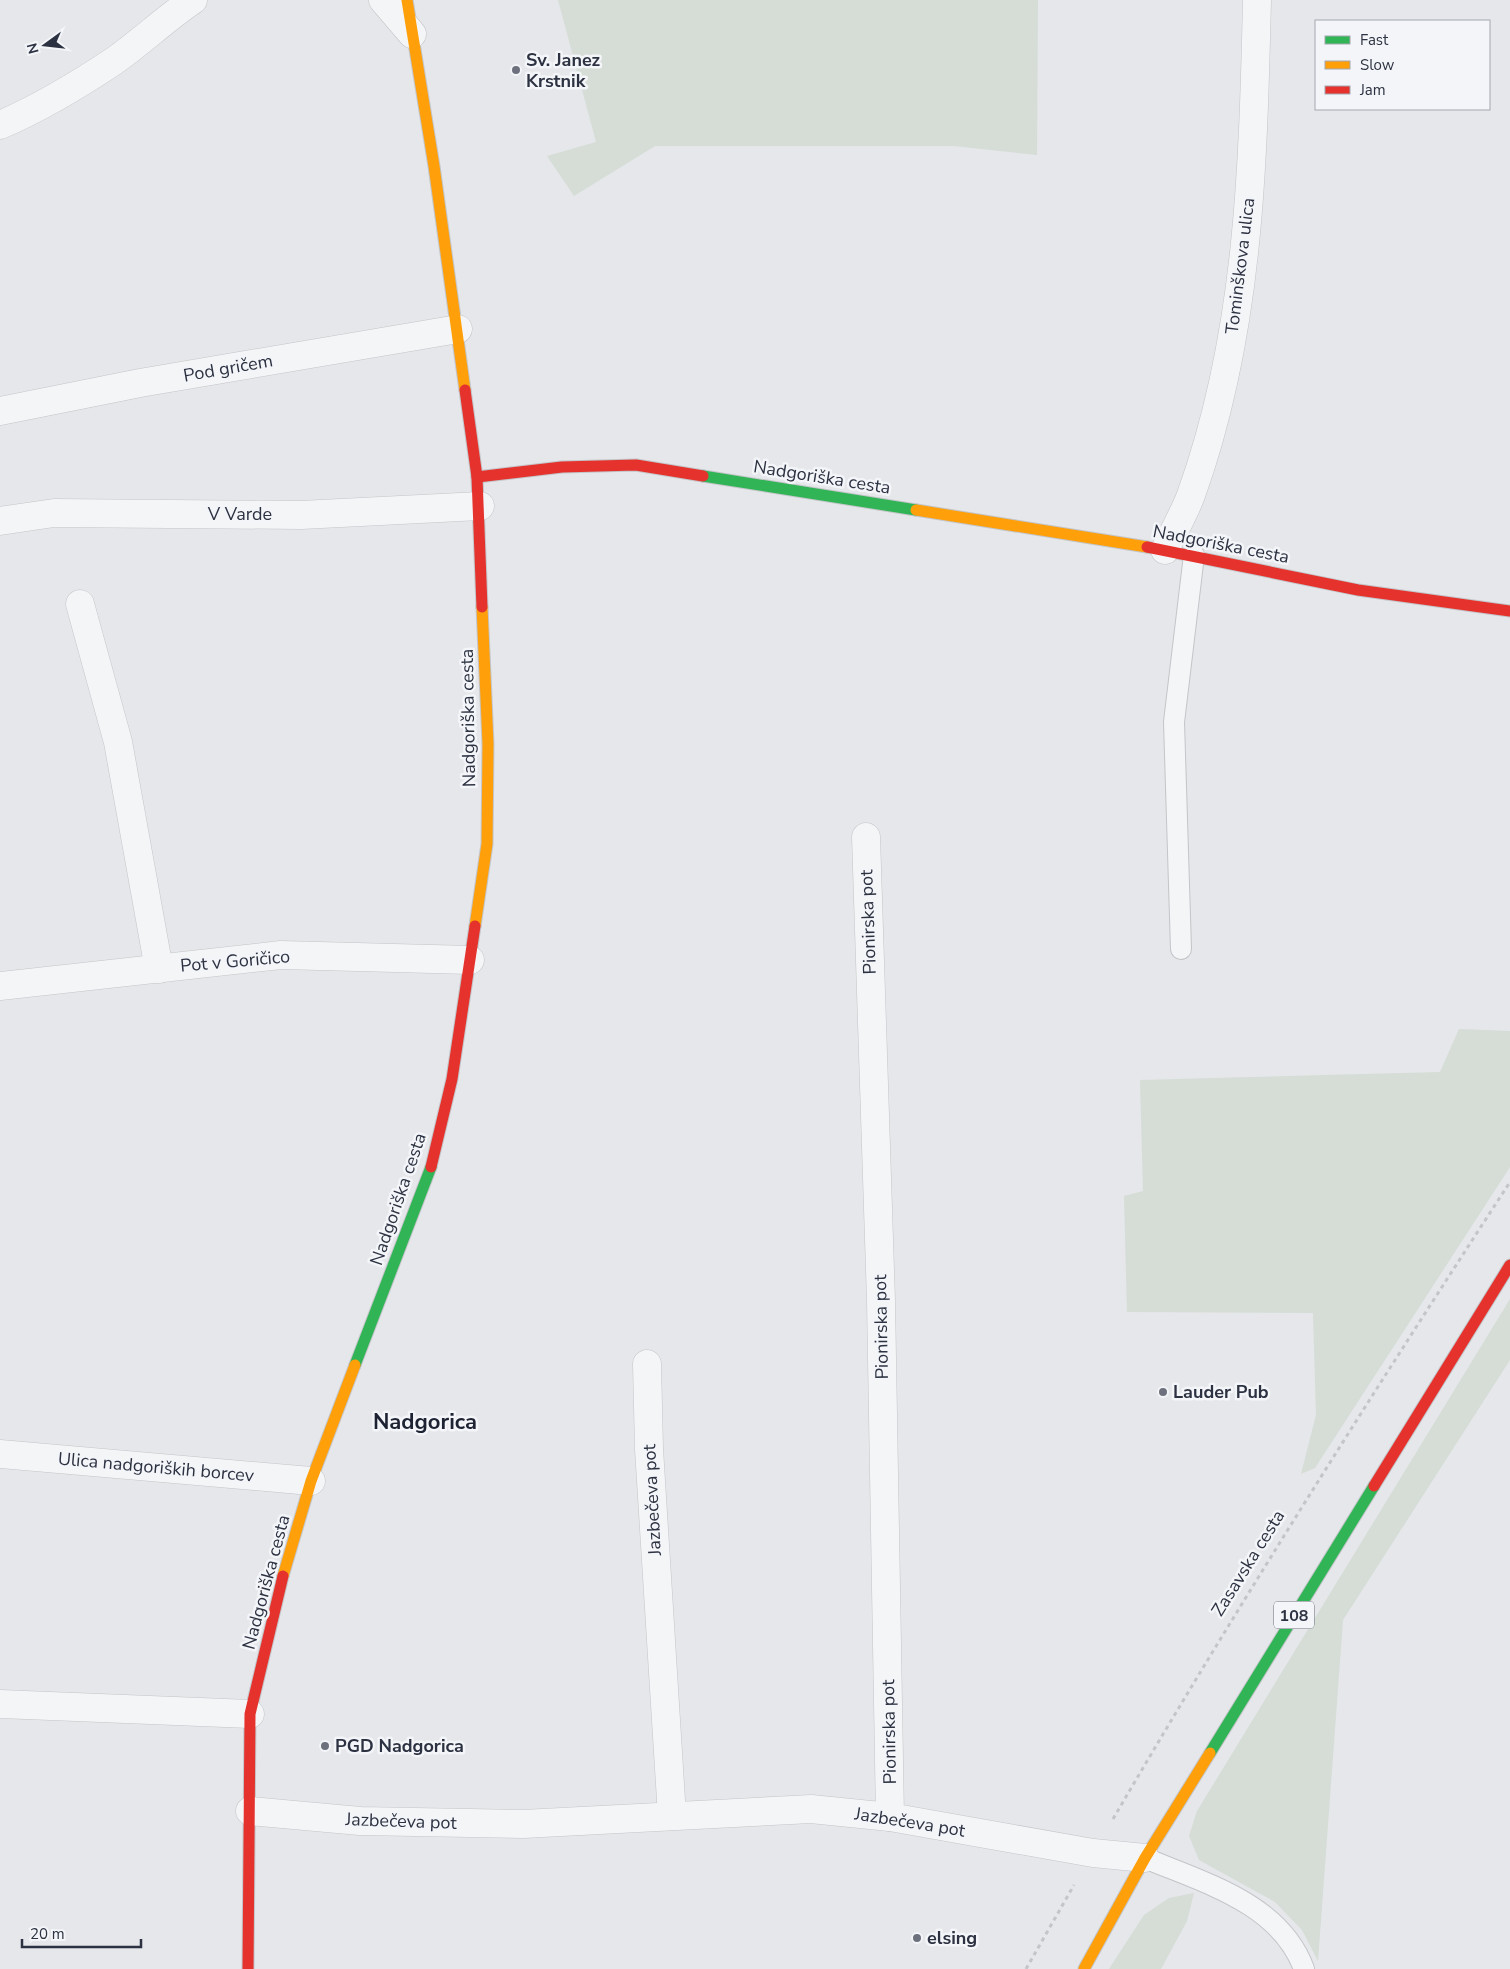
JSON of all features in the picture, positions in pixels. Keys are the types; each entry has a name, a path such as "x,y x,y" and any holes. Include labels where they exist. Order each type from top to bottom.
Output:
{"street":[{"path":"0,125 26,114 115,60 163,20 193,0"},
{"path":"384,0 412,34"},
{"path":"407,0 458,329 477,477"},
{"name":"Tominškova ulica","path":"1165,550 1190,497 1216,418 1241,291 1254,143 1257,0"},
{"name":"Pod gričem","path":"0,411 140,383 458,329"},
{"name":"Nadgoriška cesta","path":"248,1969 250,1714 277,1598 311,1481 435,1156 452,1079 487,844 488,744 480,506 477,477 562,467 636,465 1165,550 1358,590 1510,612"},
{"name":"V Varde","path":"0,521 54,513 301,515 480,506"},
{"path":"80,604 118,742 159,969"},
{"name":"Pionirska pot","path":"866,836 881,1310 890,1817"},
{"name":"Pot v Goričico","path":"0,986 281,955 470,960"},
{"name":"108","path":"1084,1969 1145,1858 1510,1265"},
{"name":"Jazbečeva pot","path":"646,1364 649,1459 672,1816"},
{"name":"Ulica nadgoriških borcev","path":"0,1454 311,1481"},
{"path":"0,1704 250,1714"},
{"name":"Jazbečeva pot","path":"250,1811 360,1821 523,1824 811,1809 890,1817 1093,1853 1145,1858"}],"lane":[{"path":"1181,950 1174,722 1194,555"},
{"path":"1145,1858 1239,1898 1278,1926 1304,1969"}],"path":[{"name":"Zasavska cesta","path":"1026,1969 1166,1729 1434,1299 1510,1182"}],"shaded area":[{"path":"558,0 1038,0 1037,155 954,146 655,146 574,196 547,156 596,142"},
{"path":"1459,1029 1510,1031 1510,1167 1315,1468 1301,1474 1316,1415 1313,1313 1127,1312 1124,1196 1143,1191 1140,1080 1440,1072"},
{"path":"1510,1299 1510,1360 1343,1620 1318,1961 1302,1930 1275,1902 1199,1860 1189,1836 1197,1811"},
{"path":"1194,1893 1187,1921 1161,1969 1109,1969 1144,1915 1169,1898"}],"traffic: fast":[{"path":"703,476 916,510"},
{"path":"355,1365 431,1167"},
{"path":"1210,1753 1374,1486"}],"traffic: slow":[{"path":"407,0 434,166 465,390"},
{"path":"916,510 1147,547"},
{"path":"475,926 487,844 488,744 482,607"},
{"path":"283,1576 311,1481 355,1365"},
{"path":"1084,1969 1145,1858 1210,1753"}],"traffic: jam":[{"path":"465,390 477,477 482,607"},
{"path":"477,477 562,467 636,465 703,476"},
{"path":"1147,547 1358,590 1510,611"},
{"path":"431,1167 452,1079 475,926"},
{"path":"1374,1486 1510,1265"},
{"path":"248,1969 250,1714 283,1576"}],"place":[{"name":"Sv. Janez Krstnik","path":"516,70"},
{"name":"Lauder Pub","path":"1163,1392"},
{"name":"PGD Nadgorica","path":"325,1746"},
{"name":"elsing","path":"917,1938"}],"district":[{"name":"Nadgorica","path":"425,1421"}]}
